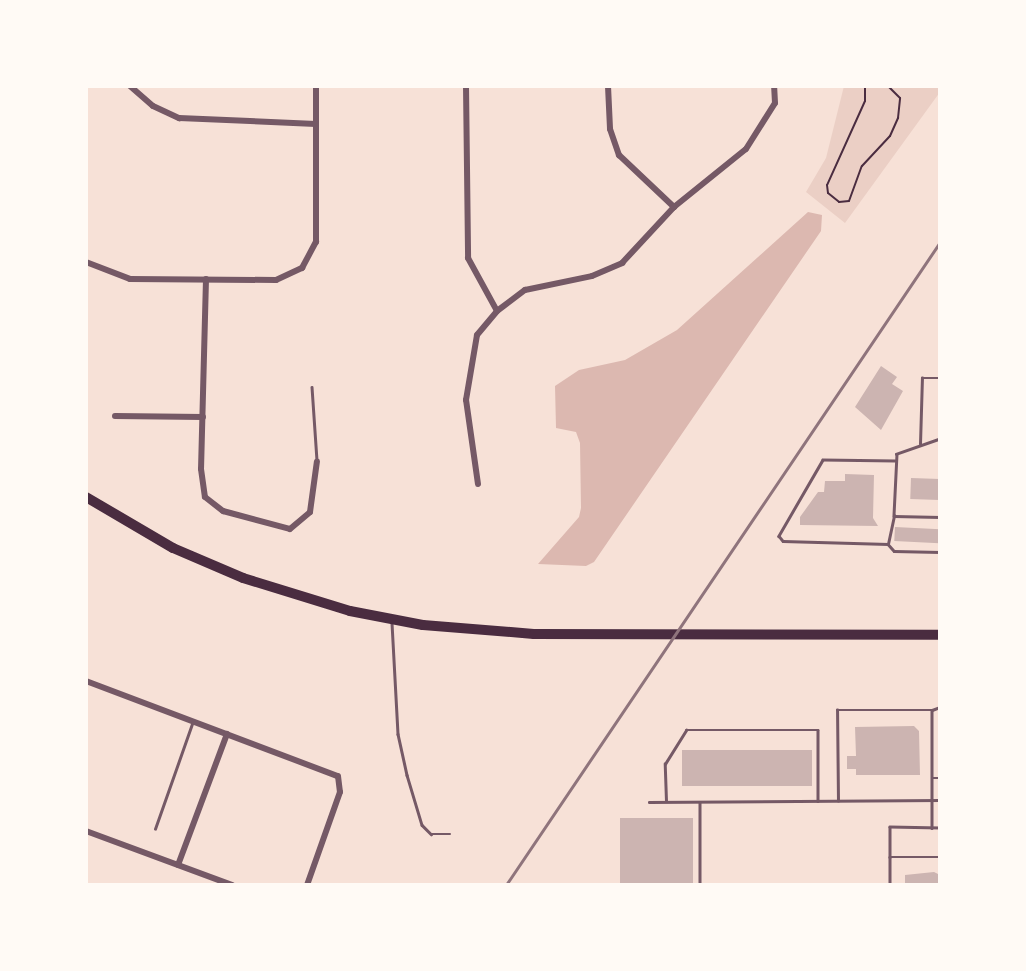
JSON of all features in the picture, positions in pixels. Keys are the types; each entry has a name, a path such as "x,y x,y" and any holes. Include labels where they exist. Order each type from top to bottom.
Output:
{"main road":[{"path":"86,497 173,548 243,578 313,601 393,620 534,634 940,635"}],"street":[{"path":"130,86 153,106 179,118 316,124"},
{"path":"86,262 122,277 286,278 314,253 316,86"},
{"path":"466,86 468,258 497,311"},
{"path":"608,86 610,128 620,155 674,207"},
{"path":"478,484 468,430 467,381 477,335 497,311 525,290 592,276 622,262 674,207 746,149 775,103 774,86"},
{"path":"206,279 203,486 212,506 281,530 300,525 310,512 317,461"},
{"path":"115,416 203,416"},
{"path":"86,681 338,776 340,792 307,885"},
{"path":"178,865 227,734"},
{"path":"86,831 232,885"}],"lane":[{"path":"920,444 922,378 940,378"},
{"path":"312,387 317,461"},
{"path":"888,544 894,516 895,461 901,450 940,439"},
{"path":"895,461 823,460 780,529 783,541 888,544 894,551 940,552"},
{"path":"894,516 940,517"},
{"path":"393,620 398,734 407,775 422,825 431,834 450,834"},
{"path":"838,801 837,710 932,710 940,707"},
{"path":"932,710 932,828"},
{"path":"155,829 193,721"},
{"path":"666,802 665,764 687,730 818,730 818,801"},
{"path":"932,778 940,778"},
{"path":"649,802 940,800"},
{"path":"700,802 700,885"},
{"path":"890,885 890,827 940,828"},
{"path":"890,857 940,857"}],"path":[{"path":"865,86 865,101 827,185 828,193 839,202 849,201 862,166 890,136 898,118 900,98 888,86"}],"shaded area":[{"path":"844,86 940,86 940,92 845,223 806,192 826,158"},
{"path":"808,212 822,215 821,231 594,562 586,566 538,564 579,517 581,508 580,443 576,432 556,428 555,386 579,370 625,360 677,330"}],"building":[{"path":"881,366 897,377 892,384 903,391 881,430 855,407"},
{"path":"845,474 874,475 873,518 878,526 800,525 800,517 818,492 824,492 825,481 845,481"},
{"path":"911,478 940,479 939,500 910,499"},
{"path":"895,527 940,529 939,543 894,541"},
{"path":"914,726 919,731 920,775 856,775 856,769 847,769 847,756 856,756 855,727"},
{"path":"682,750 812,750 812,786 682,786"},
{"path":"620,818 693,818 693,885 620,885"},
{"path":"934,872 940,875 940,885 905,885 905,875"}],"railway":[{"path":"506,885 940,242"}]}
